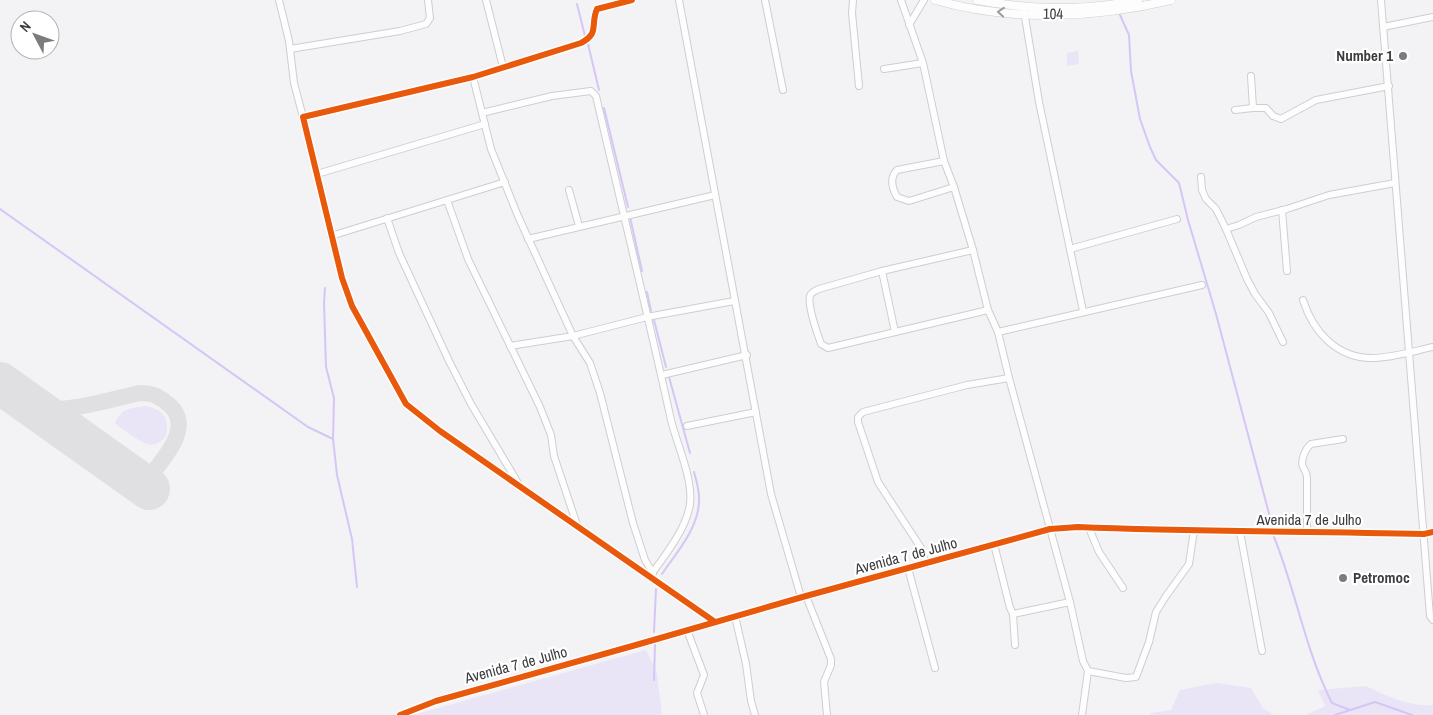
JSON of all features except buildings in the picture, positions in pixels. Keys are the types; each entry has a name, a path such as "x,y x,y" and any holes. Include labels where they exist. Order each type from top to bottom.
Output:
{"street":[{"path":"279,0 290,49 294,83 342,278 352,306 406,404 446,435 651,574 715,622"},
{"path":"290,49 400,31 426,24 430,18 428,0"},
{"path":"486,0 503,67"},
{"path":"303,117 473,77 581,43 593,33 597,9 632,0"},
{"path":"679,0 771,494 803,596 831,659 831,665 824,682 827,715"},
{"path":"765,0 783,90"},
{"path":"853,0 852,13 859,86"},
{"path":"901,0 923,63 944,161 973,250 988,310 998,332 1070,602 1083,661 1088,671 1082,715"},
{"path":"909,25 924,0"},
{"name":"104","path":"935,0 979,10 1024,10 1072,14 1170,0"},
{"path":"977,0 1024,10 1060,4 1083,7 1121,7 1138,0"},
{"path":"1381,0 1430,616 1433,620"},
{"path":"1024,10 1039,102 1083,312"},
{"path":"1383,27 1433,17"},
{"path":"884,69 923,63"},
{"path":"1251,76 1253,108"},
{"path":"473,77 491,149 504,182 573,336 590,363 633,523 651,574"},
{"path":"1235,110 1266,108 1273,116 1281,119 1316,100 1389,86"},
{"path":"482,113 552,96 587,91 594,92 625,215 672,422 690,490 688,513 677,535 651,574"},
{"path":"317,174 485,124"},
{"path":"944,161 898,170 892,178 894,191 897,197 909,201 954,187"},
{"path":"1201,177 1202,190 1206,199 1216,209 1246,278 1269,313 1283,342"},
{"path":"332,236 504,182"},
{"path":"1226,229 1256,217 1337,192 1395,183"},
{"path":"569,190 579,226"},
{"path":"528,239 715,195"},
{"path":"447,200 468,259 540,407 551,435 554,456 577,525"},
{"path":"1282,210 1287,271"},
{"path":"387,218 398,253 449,361 471,404 520,485"},
{"path":"1070,249 1177,219"},
{"path":"973,250 882,271 814,291 810,295 810,303 819,339 824,347 828,348 988,310"},
{"path":"882,271 895,332"},
{"path":"998,332 1202,285"},
{"path":"1304,300 1307,312 1316,328 1333,347 1358,357 1373,358 1433,346"},
{"path":"510,346 573,336 647,317 734,301"},
{"path":"662,375 746,355"},
{"path":"926,564 921,548 875,476 858,422 858,416 863,412 967,385 1009,378"},
{"path":"687,426 756,412"},
{"path":"1307,531 1307,472 1303,466 1302,459 1308,446 1311,444 1343,439"},
{"path":"1089,528 1099,552 1123,588"},
{"name":"Avenida 7 de Julho","path":"400,715 436,700 803,596 1050,529 1089,528 1424,534 1433,532"},
{"path":"1088,671 1126,678 1136,677 1149,642 1156,612 1189,564 1194,530"},
{"path":"1240,532 1262,651"},
{"path":"994,544 1010,608 1014,614 1015,645"},
{"path":"908,568 935,668"},
{"path":"1014,614 1070,602"},
{"path":"735,616 755,715"},
{"path":"688,630 704,675 697,693 704,715"}],"shaded area":[{"path":"1078,51 1079,64 1067,66 1067,53"},
{"path":"145,406 161,412 166,419 166,436 153,445 141,441 115,423 123,412 131,408"},
{"path":"646,650 657,673 662,715 413,715"},
{"path":"1216,683 1251,688 1263,708 1274,715 1150,715 1151,713 1171,710 1180,690"},
{"path":"1366,686 1407,703 1433,705 1433,715 1306,715 1325,706 1318,690"}],"waterway":[{"path":"577,4 585,36"},
{"path":"1120,15 1129,35 1131,71 1140,119 1156,160 1179,183 1271,521"},
{"path":"588,44 599,90"},
{"path":"604,108 628,207"},
{"path":"0,209 308,427 333,439"},
{"path":"630,217 642,271"},
{"path":"325,288 326,367 334,398 333,439 337,475 352,539 357,587"},
{"path":"647,292 651,311"},
{"path":"654,320 666,367"},
{"path":"669,377 690,453"},
{"path":"662,574 695,522 699,498 694,472"},
{"path":"1274,537 1323,683 1332,703 1350,710"},
{"path":"654,632 656,589"},
{"path":"654,680 655,644"},
{"path":"1335,715 1375,702 1412,715"}],"taxiway":[{"path":"36,409 49,410 75,407 139,393 154,395 163,400 176,413 179,423 177,434 166,456 143,485"}],"runway":[{"path":"0,383 149,489"}],"cycle path":[{"path":"632,0 597,9 593,32 591,36 581,43 473,77 303,117 342,278 352,306 406,404 440,431 715,622"},
{"path":"400,715 436,701 1050,529 1078,527 1424,534 1433,532"}],"place":[{"name":"Number 1","path":"1403,56"},
{"name":"Petromoc","path":"1343,578"}]}
